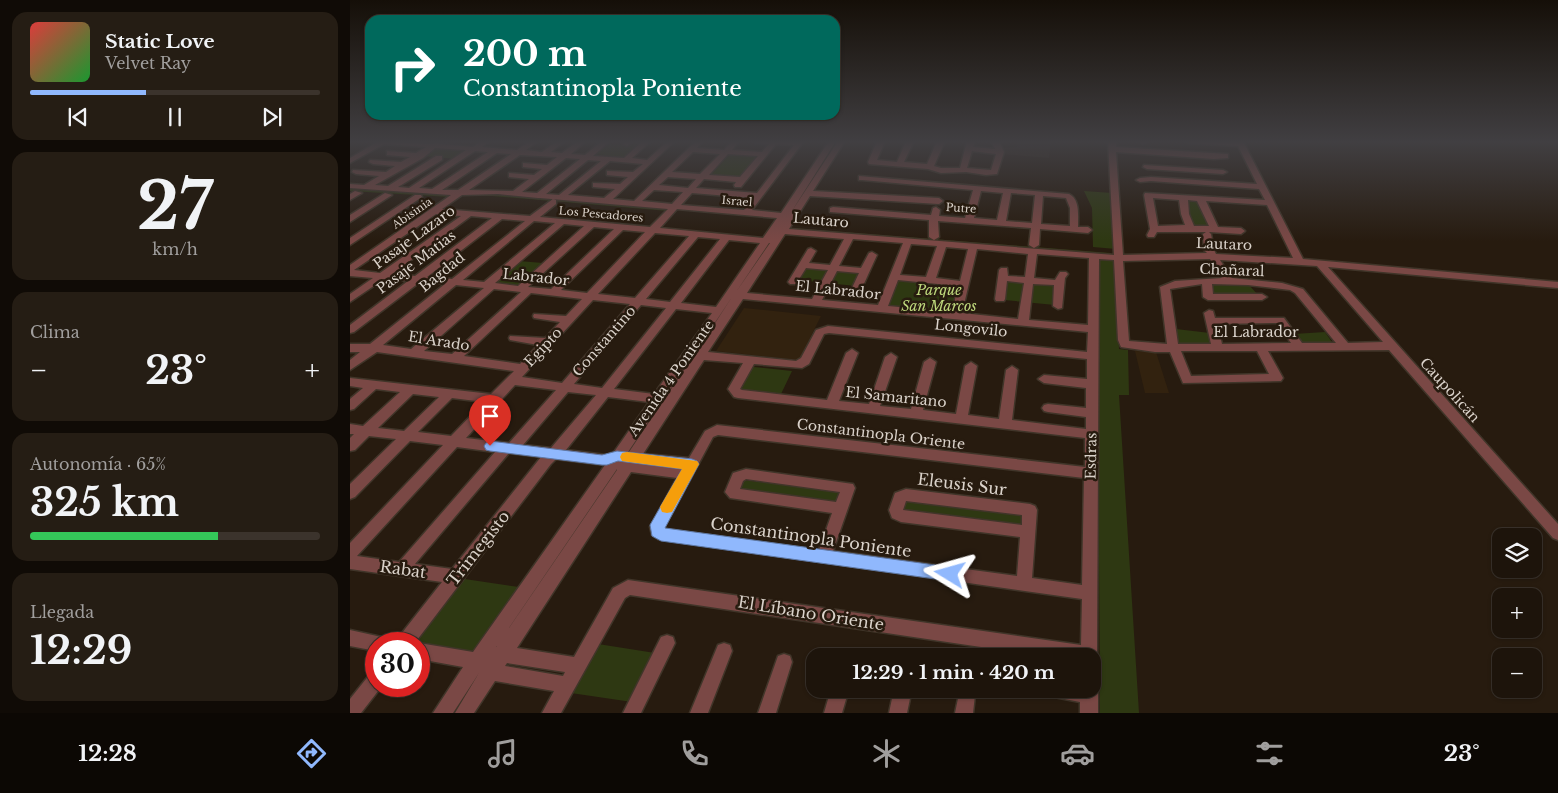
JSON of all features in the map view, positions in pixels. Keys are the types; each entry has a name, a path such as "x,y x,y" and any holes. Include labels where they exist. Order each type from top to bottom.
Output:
{"street":[{"path":"366,187 388,174"},
{"path":"350,219 415,174"},
{"path":"350,242 441,174"},
{"path":"433,192 460,174"},
{"name":"Abisinia","path":"350,269 488,174"},
{"path":"514,194 540,174"},
{"path":"538,196 565,174"},
{"name":"Bagdad","path":"350,366 588,174"},
{"path":"626,174 635,175"},
{"path":"635,204 666,174"},
{"path":"669,174 742,180"},
{"name":"Egipto","path":"350,553 706,174"},
{"path":"731,194 747,174"},
{"path":"746,213 775,174"},
{"name":"Avenida 4 Poniente","path":"464,713 492,672 656,399 694,355 718,310 735,295 767,241 785,223 814,174"},
{"name":"Avenida 4 Poniente","path":"442,713 821,174"},
{"path":"1114,174 1118,255"},
{"path":"1149,174 1151,179"},
{"path":"1224,174 1229,185"},
{"path":"1256,174 1300,262"},
{"path":"512,175 536,177"},
{"path":"606,201 635,175"},
{"path":"850,194 861,176 1039,195 1069,196 1074,208 1074,229"},
{"path":"1140,180 1151,179 1262,187"},
{"path":"596,185 622,187"},
{"path":"930,280 934,239 933,220 944,185"},
{"name":"Israel","path":"350,186 366,187 388,192"},
{"path":"652,187 759,196"},
{"path":"969,220 978,188"},
{"path":"1001,223 1007,191"},
{"name":"Israel","path":"354,193 388,192 606,201 785,223"},
{"name":"Israel","path":"414,194 433,192 456,196 514,194 557,200 746,213 785,223"},
{"path":"810,192 939,201"},
{"path":"350,198 354,193"},
{"name":"Putre","path":"850,194 837,210 933,220 969,220 1088,230"},
{"path":"1023,323 1037,226 1039,195"},
{"path":"1241,231 1190,228 1153,232 1148,195 1270,203"},
{"path":"1183,197 1185,214 1190,228"},
{"path":"1200,198 1215,253 1226,278"},
{"name":"Los Pescadores","path":"434,211 563,221 767,241"},
{"name":"Pasaje Lazaro","path":"350,299 469,214"},
{"name":"Pasaje Matias","path":"350,330 499,217"},
{"path":"415,352 563,221"},
{"name":"Lautaro","path":"785,223 908,241 934,239 973,246 1034,248"},
{"name":"Lautaro","path":"785,223 850,236 862,234 934,239 1118,255"},
{"path":"456,357 592,224"},
{"path":"553,293 621,227"},
{"name":"Constantino","path":"402,569 565,387 696,234"},
{"path":"816,302 850,236"},
{"name":"Trimegisto","path":"413,632 546,460 560,449 727,237"},
{"path":"882,309 908,241"},
{"path":"956,316 973,246"},
{"name":"Lautaro","path":"1058,250 1094,256 1215,253 1558,285"},
{"path":"793,282 811,251"},
{"path":"857,288 872,255"},
{"name":"El Labrador","path":"1118,255 1123,340 1125,344 1131,346 1173,348 1392,346"},
{"name":"Esdras","path":"1089,648 1094,256"},
{"name":"Caupolicán","path":"1320,264 1558,534"},
{"path":"803,265 864,271"},
{"name":"Labrador","path":"350,273 718,310"},
{"path":"1000,299 1004,274 1029,280 1061,279 1058,306"},
{"path":"894,277 964,284"},
{"name":"Chañaral","path":"1173,348 1165,288 1168,285 1207,282 1226,278 1248,283 1288,287 1300,291 1345,347"},
{"path":"1207,282 1208,297 1266,300 1248,283"},
{"name":"El Labrador","path":"735,295 1093,329"},
{"path":"538,316 568,320"},
{"path":"1218,348 1211,317 1280,320 1299,347"},
{"name":"Longovilo","path":"694,355 794,366 806,361 820,332 828,329 1092,356"},
{"path":"514,338 547,342"},
{"path":"1173,348 1187,380 1277,378 1261,347"},
{"name":"El Arado","path":"350,348 415,352 522,368"},
{"path":"831,405 852,353"},
{"path":"873,410 890,357"},
{"name":"El Samaritano","path":"750,361 735,388 736,394 1091,434"},
{"path":"916,414 930,362"},
{"path":"961,419 972,366"},
{"path":"1005,424 1012,370"},
{"path":"1044,379 1092,384"},
{"path":"511,380 656,399"},
{"path":"350,382 493,399"},
{"path":"350,406 374,385"},
{"path":"350,446 410,390"},
{"path":"350,493 449,394"},
{"path":"1048,408 1092,413"},
{"path":"350,429 689,470"},
{"name":"Constantinopla Oriente","path":"689,470 709,434 720,430 1091,473"},
{"name":"Constantinopla Poniente","path":"689,470 658,525 657,531 661,534 1089,593"},
{"path":"824,557 848,488 746,474 738,477 732,488 735,494 840,508"},
{"name":"Eleusis Sur","path":"1024,584 1030,510 906,495 900,497 896,510 897,514 901,516 1028,532"},
{"name":"Rabat","path":"350,562 456,577"},
{"name":"El Líbano Oriente","path":"551,713 618,593 624,588 632,586 1037,648"},
{"path":"350,638 365,641"},
{"path":"632,713 667,643"},
{"path":"699,713 724,651"},
{"path":"430,653 477,661 503,654 578,666"},
{"path":"477,661 492,672 567,685"},
{"path":"767,713 784,662"},
{"path":"350,713 365,694"},
{"path":"833,713 837,698"},
{"path":"898,713 901,698"},
{"path":"1088,713 1089,698"}],"shaded area":[{"path":"744,308 821,316 799,360 716,351"},
{"path":"1135,351 1156,352 1169,393 1145,393"}],"green space":[{"path":"712,174 744,174 741,178 710,176"},
{"path":"350,188 454,194 449,197 350,191"},
{"path":"1084,191 1112,193 1116,249 1093,247 1092,208"},
{"path":"496,193 670,208 668,211 492,196 462,196 465,194"},
{"path":"1189,201 1200,202 1211,227 1193,227 1187,211"},
{"path":"792,228 1111,253 1111,256 791,230"},
{"path":"1097,259 1116,261 1119,349 1128,350 1129,395 1119,395 1139,713 1100,713"},
{"path":"519,261 543,263 519,285 494,283"},
{"path":"803,268 861,274 856,286 797,280"},
{"name":"Parque San Marcos","path":"898,280 960,286 953,314 888,307"},
{"path":"1007,281 1056,285 1055,305 1004,300"},
{"path":"1210,285 1249,285 1258,295 1210,296"},
{"path":"1176,329 1210,333 1214,345 1178,343"},
{"path":"1325,332 1334,345 1301,345 1294,334"},
{"path":"754,367 792,371 781,394 741,390"},
{"path":"743,480 841,492 836,505 739,492"},
{"path":"903,498 1023,513 1022,527 899,513"},
{"path":"458,578 519,587 473,653 430,645 430,632 418,632"},
{"path":"598,644 655,653 632,702 571,693"}],"slow traffic":[{"path":"627,457 692,464 667,507"}],"route":[{"path":"490,446 602,460 617,456 692,464 657,527 657,531 661,534 950,574"}]}
